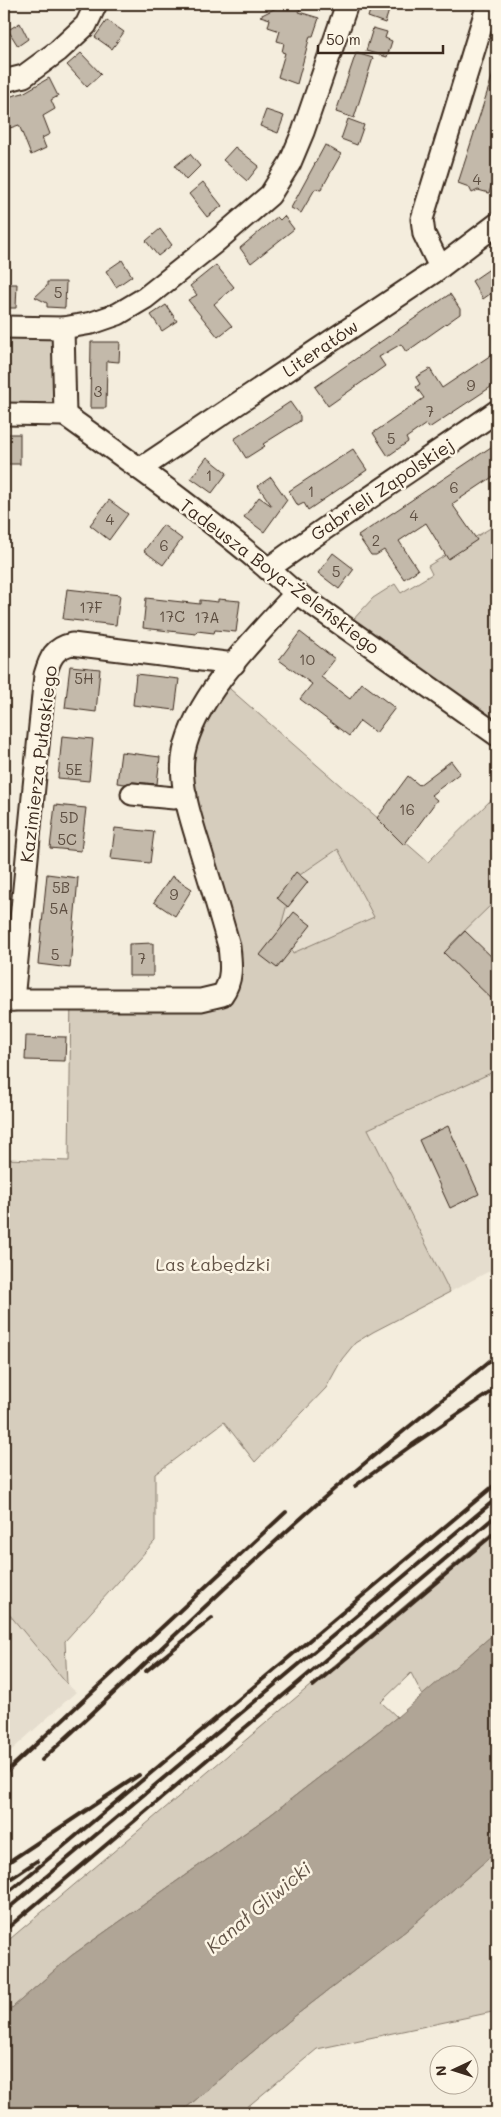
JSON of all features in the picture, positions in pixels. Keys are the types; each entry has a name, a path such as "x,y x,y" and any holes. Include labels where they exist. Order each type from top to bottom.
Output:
{"street":[{"path":"4,81 24,76 58,51 86,25 96,4"},
{"path":"4,327 63,328 92,323 118,314 145,298 213,244 270,195 290,163 303,132 347,4"},
{"path":"440,268 424,234 422,219 488,4"},
{"name":"Literatów","path":"140,469 440,268 497,224"},
{"path":"4,414 64,415 63,328"},
{"name":"Gabrieli Zapolskiej","path":"268,569 329,524 415,468 497,411"},
{"name":"Tadeusza Boya-Żeleńskiego","path":"64,415 140,469 296,593 497,735"},
{"name":"Kazimierza Pułaskiego","path":"234,664 72,644 55,651 45,675 8,1000 192,1000 222,995 227,988 230,976 229,946 182,781 183,754 190,731 200,711 234,664 296,593"},
{"path":"132,794 174,798 186,796"}],"shaded area":[{"path":"339,849 374,917 293,953 281,926 294,879"},
{"path":"497,899 497,995 450,944"},
{"path":"491,1072 497,1084 497,1267 450,1292 368,1129"},
{"path":"4,1608 67,1684 76,1692 4,1757"}],"green space":[{"path":"4,335 48,337 55,343 54,406 4,408"},
{"path":"497,524 497,749 370,652 350,623 373,598 395,584 401,593 432,574 428,566"},
{"name":"Las Łabędzki","path":"220,667 230,689 428,862 497,794 497,899 451,944 497,995 497,1084 491,1073 368,1129 450,1292 355,1343 342,1359 326,1388 255,1462 224,1422 155,1474 155,1541 65,1641 67,1684 4,1608 4,1159 69,1161 71,991 196,992 217,987 225,968 177,773","holes":["338,849 374,917 293,953 281,926 294,879"]},
{"path":"497,1528 497,1631 423,1696 411,1673 381,1702 397,1717 269,1816 71,1956 4,2015 4,1944"},
{"path":"497,1851 497,2011 317,2049 240,2113 180,2113 295,2016 407,1930"}],"water":[{"name":"Kanał Gliwicki","path":"497,1631 497,1851 407,1930 295,2016 180,2113 4,2113 4,2015 71,1956 269,1816 397,1717"}],"building":[{"path":"284,4 300,9 299,12 319,18 313,36 310,36 297,84 278,77 285,53 282,52 284,43 277,41 280,31 268,27 270,19 260,16"},
{"path":"372,4 391,4 385,23 368,17"},
{"path":"107,20 124,32 112,49 95,37"},
{"path":"20,23 28,39 18,46 8,30"},
{"path":"373,28 387,32 385,38 392,41 387,57 366,51"},
{"path":"81,53 101,74 87,87 67,65"},
{"path":"356,53 373,58 354,118 336,112"},
{"path":"494,71 497,71 497,168 489,193 478,190 472,193 469,187 458,183"},
{"path":"49,78 58,96 51,100 55,109 43,116 50,134 42,138 46,148 31,155 19,125 4,130 4,98 23,93"},
{"path":"266,110 284,116 278,133 260,126"},
{"path":"348,119 364,125 357,145 341,139"},
{"path":"325,145 341,154 321,190 315,189 301,213 291,208"},
{"path":"235,147 259,166 247,181 223,160"},
{"path":"190,154 200,166 186,180 175,166"},
{"path":"203,182 222,206 207,217 189,194"},
{"path":"284,216 294,229 251,263 240,248 277,217 280,220"},
{"path":"160,229 172,245 158,256 146,241"},
{"path":"122,260 132,276 116,287 106,271"},
{"path":"216,265 234,287 214,304 232,326 218,337 188,300 197,295 190,286"},
{"path":"491,268 497,278 497,289 483,299 472,281"},
{"path":"47,282 66,282 65,308 47,307 47,303 35,297 47,286"},
{"path":"4,284 17,284 16,308 4,308"},
{"path":"450,294 460,309 460,314 406,352 401,344 379,357 385,366 328,406 315,387"},
{"path":"166,305 177,321 162,331 151,315"},
{"path":"91,342 120,342 119,362 107,361 106,408 90,408"},
{"path":"497,351 497,383 429,428 426,424 406,438 408,442 388,456 373,433 424,398 416,387 420,384 416,377 430,369 442,388"},
{"path":"290,402 300,416 300,421 263,444 265,446 246,458 234,439"},
{"path":"4,434 20,434 20,464 4,464"},
{"path":"497,443 497,474 452,504 477,540 448,559 426,523 399,541 418,570 404,579 384,550 376,555 371,555 358,536"},
{"path":"353,449 367,470 308,510 304,503 298,506 289,491"},
{"path":"207,457 227,473 212,493 191,478"},
{"path":"271,477 287,500 264,532 244,517 259,497 272,506 258,486"},
{"path":"109,500 128,514 109,540 90,525"},
{"path":"163,525 182,539 163,565 144,551"},
{"path":"333,553 354,569 339,589 318,573"},
{"path":"67,589 120,595 116,625 63,619"},
{"path":"146,598 200,604 200,600 218,602 218,599 240,601 236,632 215,630 214,633 197,631 196,634 143,628"},
{"path":"300,632 335,659 321,677 350,699 362,683 395,708 376,733 360,721 349,736 300,699 312,684 279,660"},
{"path":"70,666 100,669 96,712 65,708"},
{"path":"136,674 179,679 175,710 133,705"},
{"path":"62,736 93,739 89,781 58,778"},
{"path":"121,752 160,757 157,784 117,783"},
{"path":"451,761 460,773 431,795 437,800 404,845 377,818 408,776 419,785"},
{"path":"55,805 86,808 81,851 50,848"},
{"path":"115,828 154,832 150,863 111,859"},
{"path":"296,872 308,882 288,907 277,898"},
{"path":"47,874 78,878 70,968 38,964"},
{"path":"172,876 192,889 175,916 154,902"},
{"path":"294,912 311,925 277,968 260,955"},
{"path":"465,931 497,962 497,1004 444,953"},
{"path":"153,943 153,976 129,976 129,944"},
{"path":"26,1036 66,1037 65,1061 25,1060"},
{"path":"448,1126 479,1194 450,1208 419,1140"}],"railway":[{"path":"42,1760 289,1529 367,1461 497,1355"},
{"path":"355,1486 497,1388"},
{"path":"4,1896 497,1483"},
{"path":"4,1912 497,1498"},
{"path":"4,1774 286,1512"},
{"path":"4,1931 497,1515"},
{"path":"313,1686 497,1531"},
{"path":"146,1671 212,1618"},
{"path":"4,1865 139,1775"},
{"path":"4,1883 37,1861"}]}
